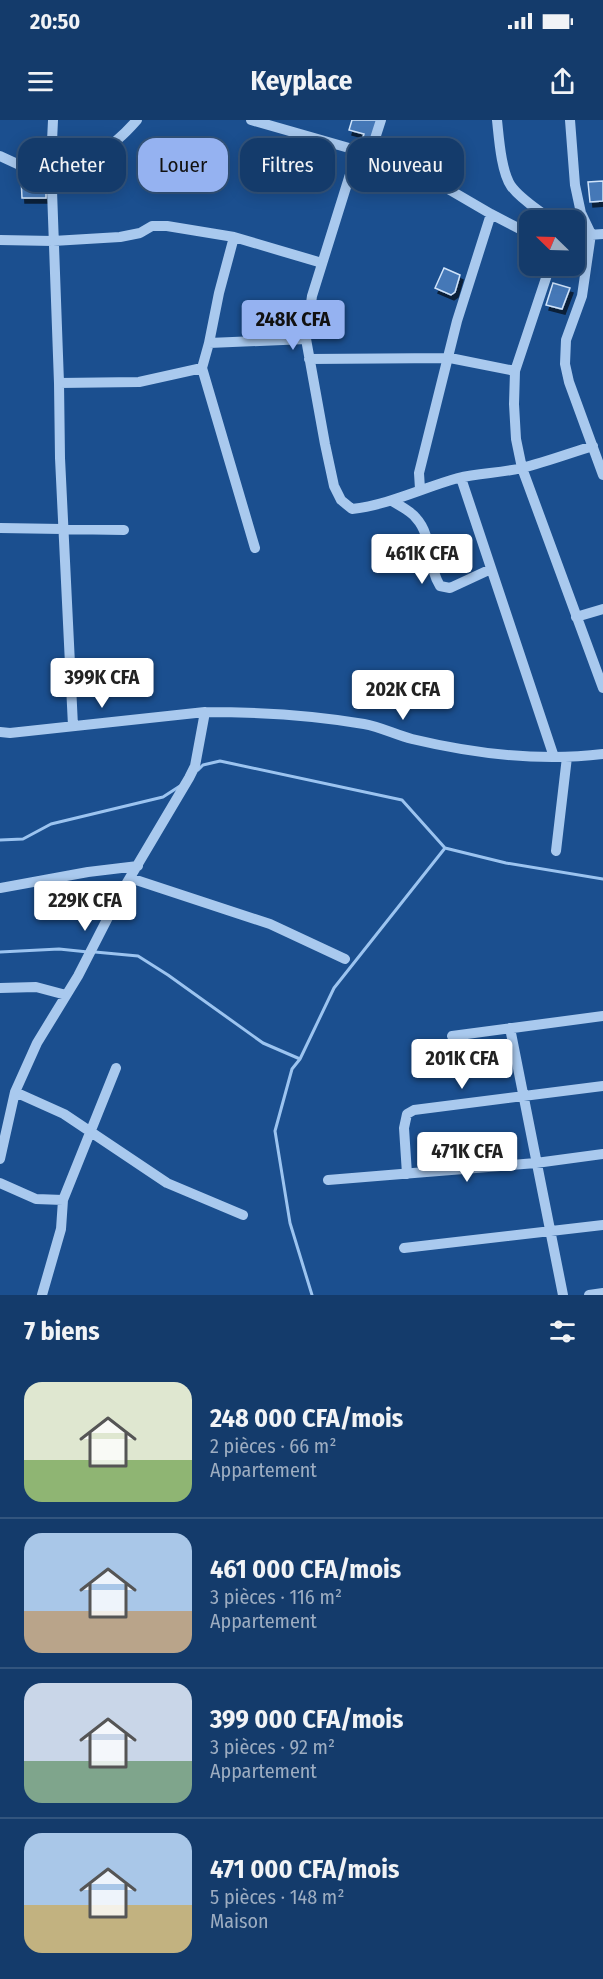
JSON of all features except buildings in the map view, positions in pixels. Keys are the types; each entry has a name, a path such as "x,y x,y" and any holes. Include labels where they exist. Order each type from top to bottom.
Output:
{"street":[{"path":"52,138 53,120"},
{"path":"121,138 137,120"},
{"path":"251,120 347,149"},
{"path":"375,138 381,120"},
{"path":"496,120 510,185 540,210"},
{"path":"570,120 575,185 581,213 591,234 582,296 566,340 566,364 569,382 603,475"},
{"path":"0,156 18,164"},
{"path":"347,183 312,296 306,339 334,486 341,500 352,509 371,507 420,489 461,478 522,468 593,446"},
{"path":"52,192 60,458 73,726"},
{"path":"453,192 519,228"},
{"path":"420,489 419,473 458,321 491,214"},
{"path":"0,240 53,241 120,237 140,233 152,226 167,226 234,237 321,263"},
{"path":"585,235 603,234"},
{"path":"234,237 202,368 255,548"},
{"path":"547,276 515,371 516,439 522,468 603,688"},
{"path":"209,343 306,339"},
{"path":"309,360 450,358 515,371"},
{"path":"59,383 139,382 202,368"},
{"path":"461,478 554,757"},
{"path":"392,501 416,518 426,536 433,575 440,586 450,588 491,569"},
{"path":"0,528 124,530"},
{"path":"576,617 603,609"},
{"path":"0,1159 15,1092 37,1043 195,766 205,712"},
{"path":"0,732 10,733 205,712 309,716 367,724 411,739 501,756 567,757 603,754"},
{"path":"556,850 567,757"},
{"path":"0,888 88,872 138,866"},
{"path":"130,878 270,924 345,960"},
{"path":"0,988 36,987 66,995"},
{"path":"452,1036 603,1016"},
{"path":"510,1028 563,1295"},
{"path":"42,1295 61,1229 63,1200 116,1068"},
{"path":"407,1174 404,1128 407,1114 414,1110 603,1086"},
{"path":"15,1092 64,1114 167,1183 243,1215"},
{"path":"328,1180 536,1163 603,1154"},
{"path":"0,1183 36,1199 63,1200"},
{"path":"404,1248 603,1225"},
{"path":"589,1295 603,1293"}],"waterway":[{"path":"198,770 203,765 220,761 402,800 445,848 506,863 603,879"},
{"path":"0,840 23,839 51,824 163,797 180,786"},
{"path":"95,952 138,956 263,1043 300,1059 334,988 445,848"},
{"path":"0,952 59,949 88,952"},
{"path":"300,1059 292,1069 275,1131 290,1223 312,1295"}]}
